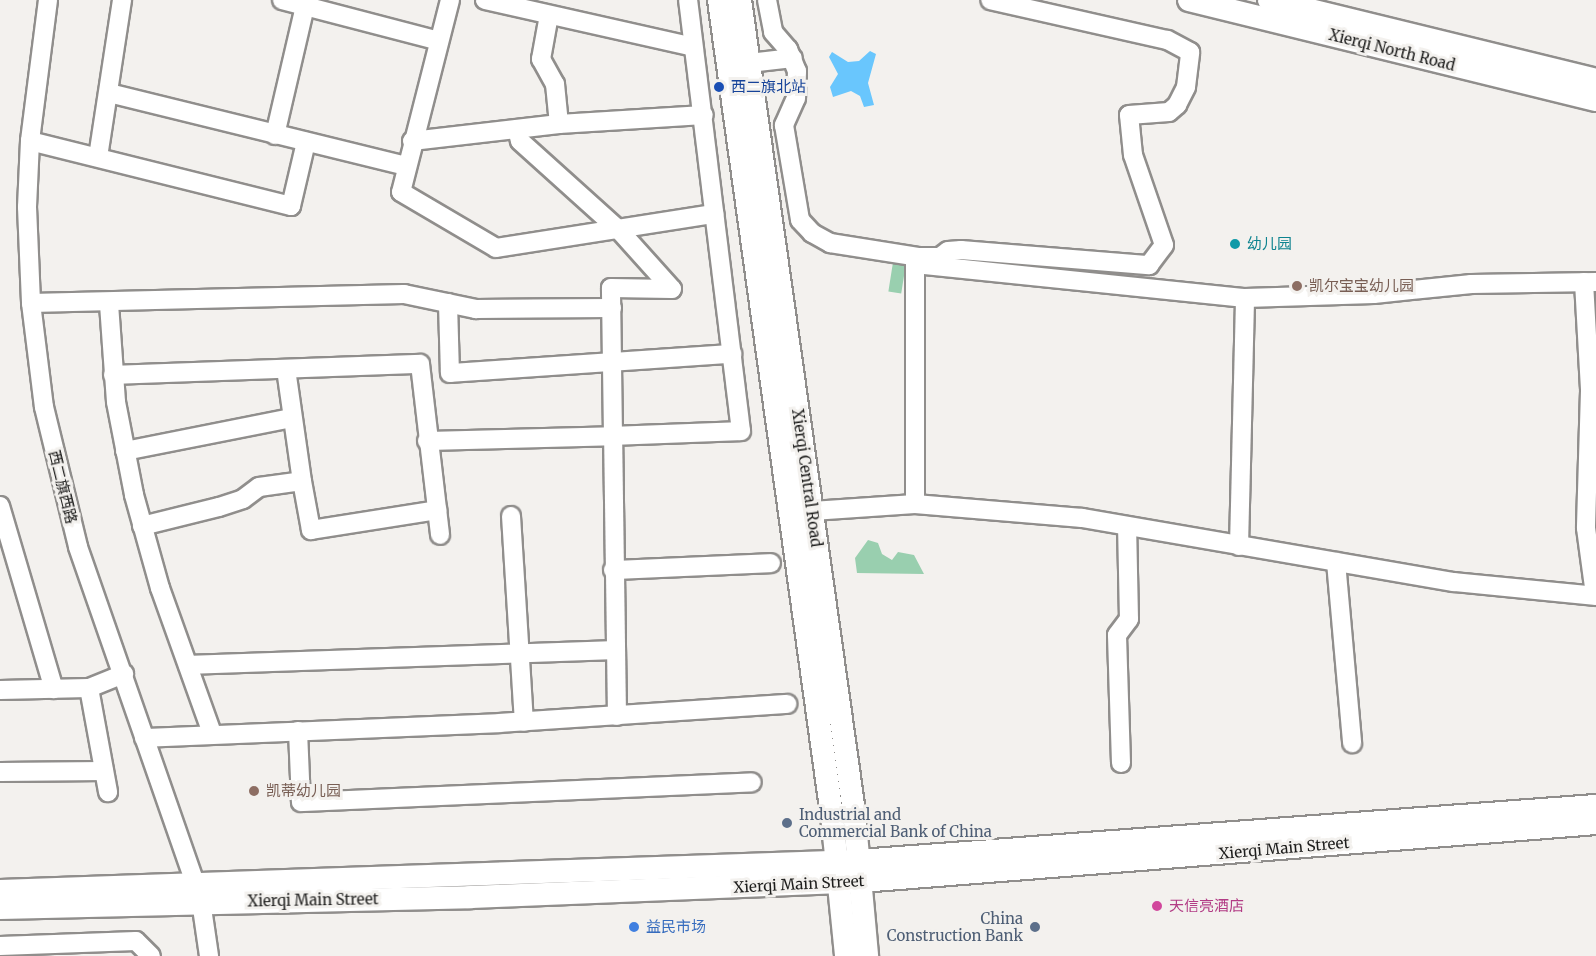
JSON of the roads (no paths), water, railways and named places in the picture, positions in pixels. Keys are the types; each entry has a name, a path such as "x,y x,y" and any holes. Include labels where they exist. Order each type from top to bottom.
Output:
{"main road":[{"name":"Xierqi Central Road","path":"718,0 849,871 867,956"},
{"name":"Xierqi Central Road","path":"740,0 812,511 849,871 846,956"},
{"name":"Xierqi North Road","path":"1189,0 1596,100"},
{"name":"Xierqi North Road","path":"1269,0 1596,80"},
{"name":"Xierqi Main Street","path":"849,871 1596,806"},
{"name":"Xierqi Main Street","path":"0,891 470,897 1596,823"},
{"name":"Xierqi Main Street","path":"0,908 198,893"}],"street":[{"name":"西二旗西路","path":"48,0 30,141 31,303 56,467 78,547 198,893 209,956"},
{"path":"98,157 122,0"},
{"path":"282,0 439,41"},
{"path":"450,0 412,141 401,192 496,248 714,214"},
{"path":"485,0 693,47"},
{"path":"427,441 741,431 704,115 688,0"},
{"path":"767,0 773,32 794,58 798,83 796,98 784,125 800,220 821,238 918,257 940,257 948,251 961,250 1149,265 1164,245 1133,155 1129,115 1169,112 1177,105 1186,87 1190,52 1167,40 990,0"},
{"path":"275,135 305,6"},
{"path":"549,15 541,59 555,84 559,124"},
{"path":"749,63 794,58"},
{"path":"109,93 406,166"},
{"path":"412,141 559,124 704,115"},
{"path":"517,129 520,141 619,230 672,289 611,288 613,570 617,716"},
{"path":"30,141 291,206 306,142"},
{"path":"812,511 915,504 1082,518 1454,582 1595,595 1586,528 1590,282 1471,284 1374,294 1245,298 915,264 915,504"},
{"path":"31,303 108,304 404,294 476,309 612,308"},
{"path":"1239,546 1245,298"},
{"path":"448,303 450,373 612,360 732,354"},
{"path":"108,304 113,375 125,451 142,526 212,733"},
{"path":"113,375 420,364 427,441 440,535"},
{"path":"286,369 291,418 311,530 436,510"},
{"path":"125,451 291,418"},
{"path":"142,526 243,499 259,487 302,481"},
{"path":"0,506 54,689"},
{"path":"512,516 524,722"},
{"path":"1121,763 1117,635 1129,619 1127,526"},
{"path":"1336,562 1352,743"},
{"path":"613,570 771,563"},
{"path":"188,665 615,650"},
{"path":"0,690 89,688 123,674"},
{"path":"89,688 108,792"},
{"path":"144,738 212,733 524,722 787,704"},
{"path":"298,731 301,802 752,782"},
{"path":"0,772 105,771"},
{"path":"0,946 136,941 151,956"}],"water":[{"path":"870,51 876,54 868,83 874,105 864,107 860,96 851,91 833,97 830,87 838,74 829,57 832,52 848,62 859,61"}],"place":[{"name":"西二旗北站","path":"719,87"},
{"name":"幼儿园","path":"1235,244"},
{"name":"凯尔宝宝幼儿园","path":"1297,286"},
{"name":"凯蒂幼儿园","path":"254,791"},
{"name":"Industrial and Commercial Bank of China","path":"787,823"},
{"name":"天信亮酒店","path":"1157,906"},
{"name":"益民市场","path":"634,927"},
{"name":"China Construction Bank","path":"1035,927"}]}
